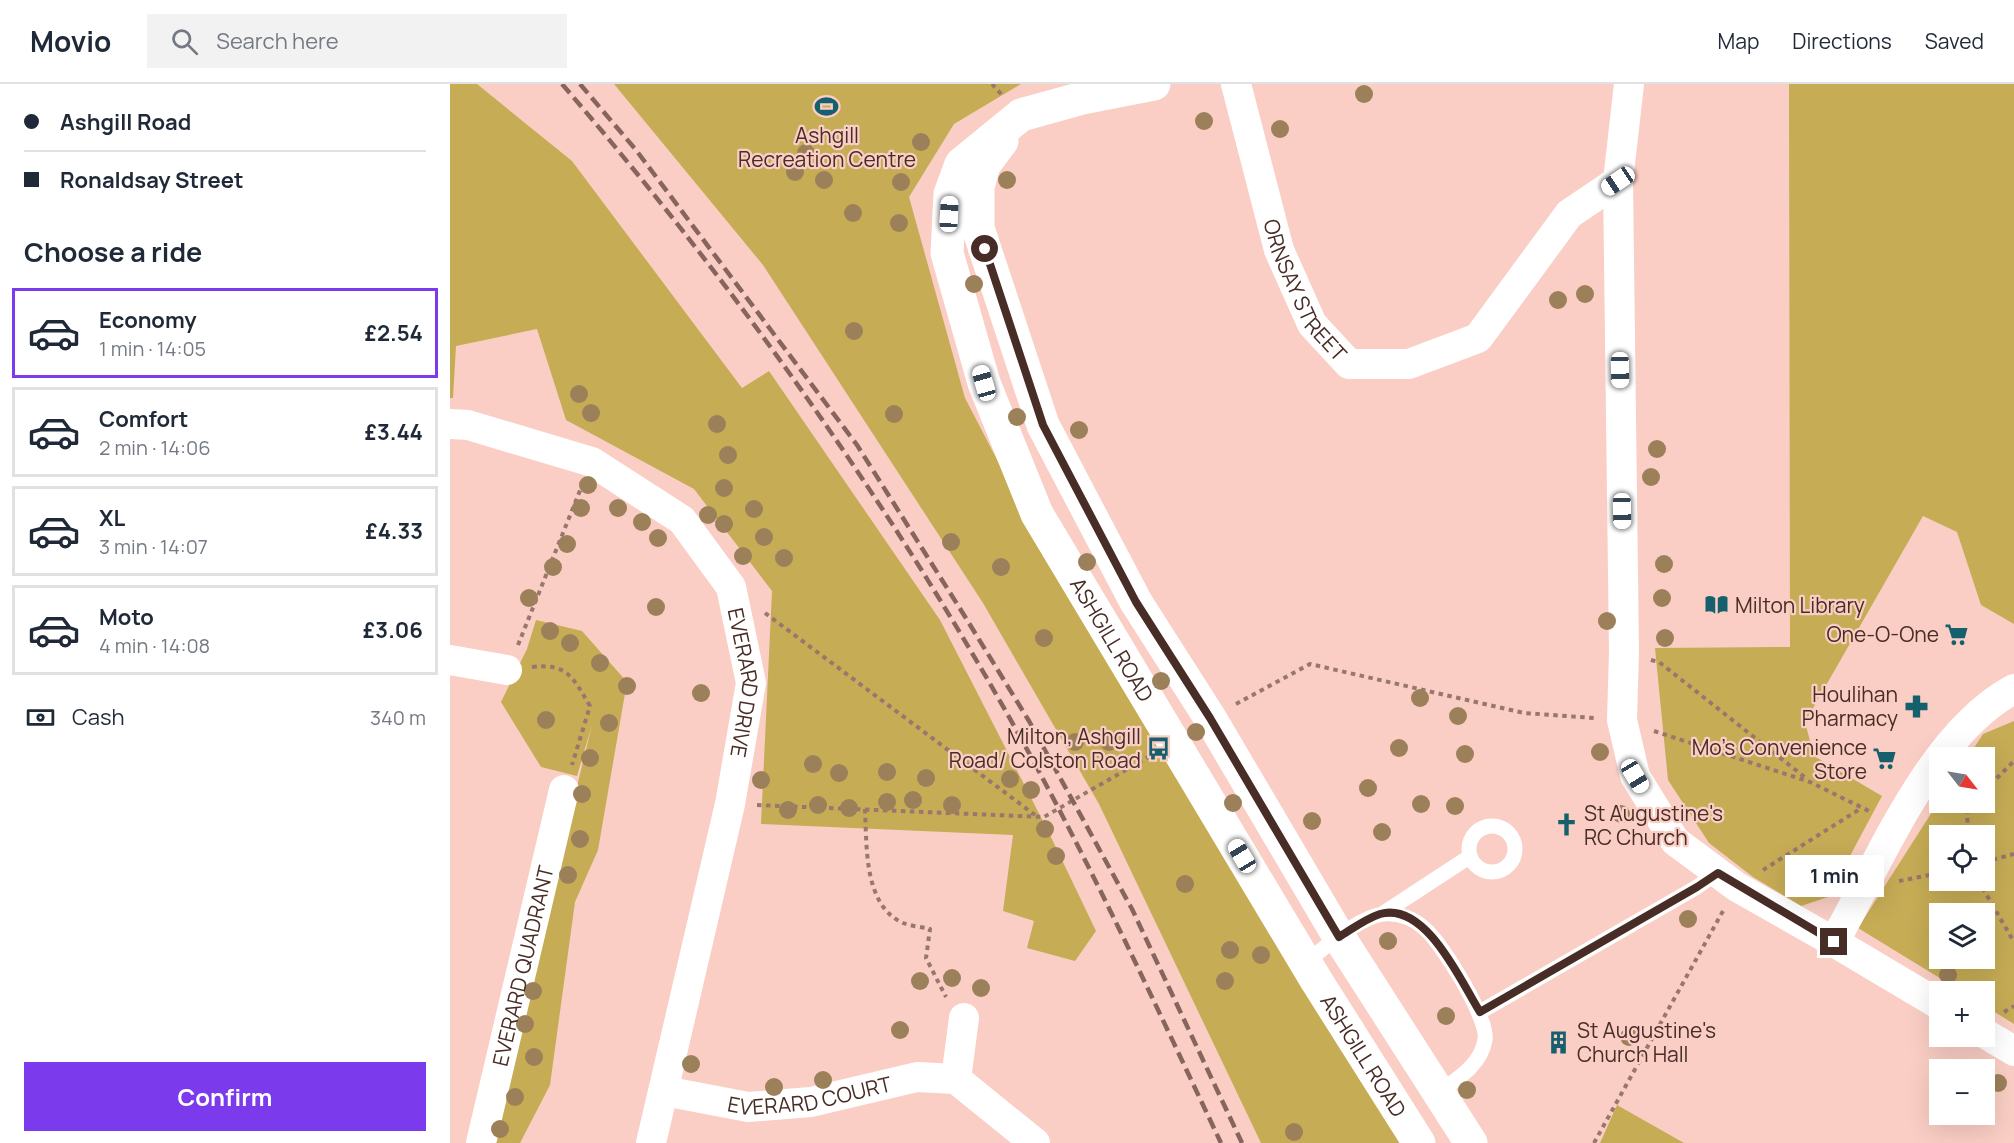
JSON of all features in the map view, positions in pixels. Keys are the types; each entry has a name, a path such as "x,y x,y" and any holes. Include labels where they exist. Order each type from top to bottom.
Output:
{"street":[{"name":"ASHGILL ROAD","path":"1154,84 1082,98 1021,115 961,164 950,194 947,253 984,383 1037,514 1306,962 1419,1143"},
{"name":"ORNSAY STREET","path":"1236,84 1279,250 1312,324 1349,364 1409,364 1478,338 1569,214 1618,181"},
{"path":"1629,84 1618,181 1624,652 1622,720 1635,776 1675,841 1727,880 1929,998"},
{"name":"ASHGILL ROAD","path":"1021,115 984,165 978,187 978,228 1043,425 1136,602 1210,718 1339,937 1471,1143"},
{"name":"EVERARD DRIVE","path":"450,424 468,425 592,462 682,520 731,587 752,683 730,804 651,1143"},
{"path":"450,660 507,670"},
{"path":"1834,942 1934,764 1975,718 1996,699 2014,689"},
{"name":"EVERARD QUADRANT","path":"481,1143 564,790"},
{"path":"964,1018 956,1079 1035,1143"},
{"path":"1995,1040 2014,1051"},
{"name":"EVERARD COURT","path":"664,1091 748,1107 811,1102 917,1077 956,1079"}],"lane":[{"path":"1306,962 1339,937 1382,914 1469,857"},
{"path":"1480,1012 1697,887 1727,880"},
{"path":"1382,914 1407,917 1427,930 1480,1012 1486,1038 1476,1063 1438,1093"}],"path":[{"path":"564,790 590,706 573,677 551,665 507,670 592,462"},
{"path":"731,587 1035,816"},
{"path":"1624,652 1659,662 1810,782"},
{"path":"1210,718 1310,664 1524,713 1622,720 1810,782 1861,808 1900,822"},
{"path":"730,804 1044,816 1119,775 1173,741"},
{"path":"1995,780 2014,761"},
{"path":"1594,1143 1727,880 1861,808"},
{"path":"865,809 874,892 884,909 902,922 930,930 926,958 946,997 964,1018"},
{"path":"1995,859 2014,854"},
{"path":"1864,889 1929,875"},
{"path":"1984,891 2014,942"}],"shaded area":[{"path":"450,84 477,84 572,161 742,388 769,371 940,620 1050,835 1096,931 1075,961 1027,948 1034,921 1003,911 1013,835 761,824 772,591 694,489 566,420 537,329 456,346 453,398 450,398"},
{"path":"614,84 1021,84 954,124 909,197 965,398 1033,529 1401,1143 1261,1143 1099,804 983,603 763,265"},
{"path":"1789,84 2014,84 2014,624 1981,605 1957,532 1923,516 1805,722 1814,756 1882,796 1828,897 1801,906 1753,877 1709,843 1668,780 1655,648 1790,647"},
{"path":"536,620 582,631 627,682 598,850 575,902 550,1085 520,1143 490,1143 592,725 577,776 541,767 501,702 527,649"},
{"path":"2014,721 2014,1024 1995,1012 1995,981 1945,981 1858,928 1931,813 1995,813 1995,747 1975,747 1983,734"},
{"path":"1617,1105 1684,1143 1600,1143"}],"railway":[{"path":"562,84 689,239 750,320 809,401 921,569 1050,791 1125,941 1221,1143"},
{"path":"580,84 636,150 857,445 964,615 1029,721 1132,909 1242,1143"}],"place":[{"name":"Ashgill Recreation Centre","path":"827,107"},
{"name":"Milton Library","path":"1717,605"},
{"name":"One-O-One","path":"1957,634"},
{"name":"Houlihan Pharmacy","path":"1916,706"},
{"name":"Milton, Ashgill Road/ Colston Road","path":"1159,748"},
{"name":"Mo's Convenience Store","path":"1885,759"},
{"name":"St Augustine's RC Church","path":"1566,825"},
{"name":"St Augustine's Church Hall","path":"1559,1042"}],"route":[{"path":"985,249 1043,425 1136,602 1210,718 1339,937 1366,920 1382,914 1407,917 1419,923 1435,939 1480,1012 1718,873 1834,942"}]}
